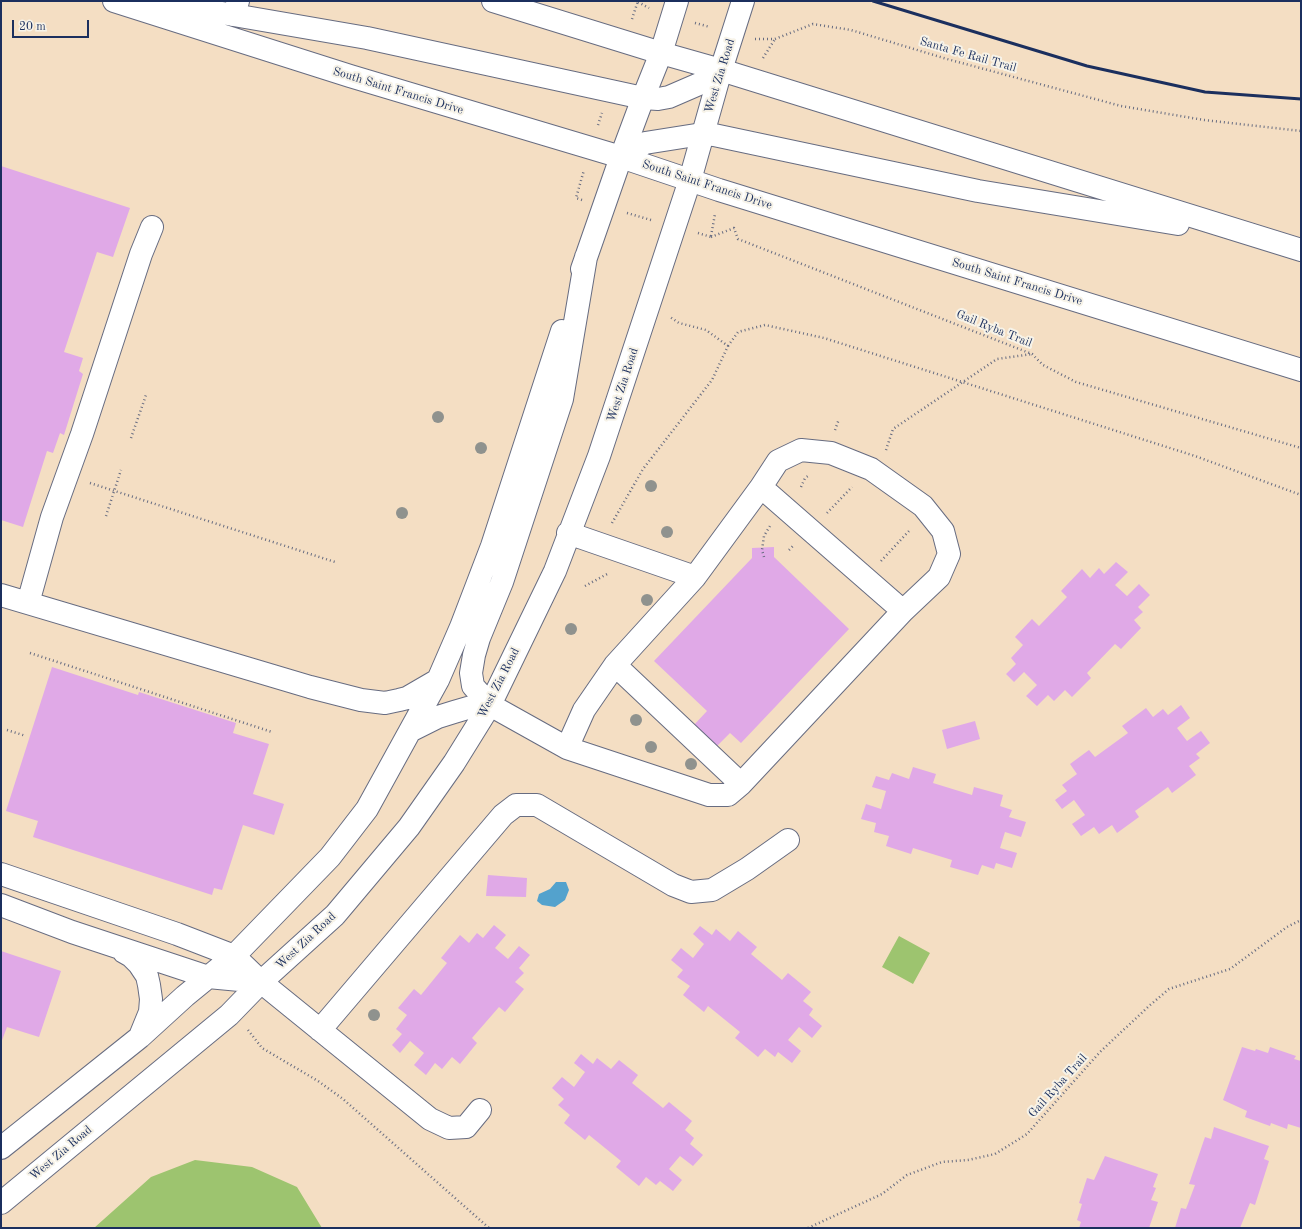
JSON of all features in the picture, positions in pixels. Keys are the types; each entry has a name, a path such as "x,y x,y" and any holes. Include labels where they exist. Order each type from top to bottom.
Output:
{"main road":[{"name":"South Saint Francis Drive","path":"114,1 350,76 621,157 690,180 1301,370"},
{"path":"152,1 236,8 643,98 658,99 669,97 706,81 721,70"},
{"path":"493,1 721,70 1301,250"},
{"name":"West Zia Road","path":"1,1203 229,1015 261,982 335,915 409,827 454,763 490,705 555,571 568,533 599,456 690,180 702,134 743,1"},
{"path":"1,1148 140,1036 185,996 234,956 330,857 367,809 438,680 461,627 492,546 586,257 621,157 661,53 675,9"},
{"path":"621,157 645,143 702,134 728,137 978,191 1260,237"},
{"path":"28,603 52,517 82,434 141,254 152,227"},
{"path":"567,748 584,710 615,666 694,577 761,487 778,461 801,450 831,453 871,469 923,506 944,531 949,554 939,576 903,611 741,784 728,795 709,795 567,748 490,705 473,686 471,673 474,655 479,638 502,582 562,399 586,257"},
{"path":"761,487 903,611"},
{"path":"568,533 694,577"},
{"path":"1,595 310,687 360,700 385,704 407,698 438,680"},
{"path":"615,666 741,784"},
{"path":"410,731 438,717 471,707 490,705"},
{"path":"320,1030 503,816 516,805 537,805 673,885 691,892 712,890 748,869 788,840"},
{"path":"1,874 177,934 234,956 261,982 430,1119 449,1128 466,1127 480,1110"},
{"path":"1,905 72,932 208,977 261,982"},
{"path":"110,945 131,956 147,976 151,999 150,1012 140,1036"}],"path":[{"name":"Santa Fe Rail Trail","path":"638,1 655,11 675,9 733,33 754,39 775,39 813,24 851,30 947,59 1121,106 1204,120 1301,131"},
{"path":"576,198 674,226"},
{"name":"Gail Ryba Trail","path":"674,226 711,237 734,228 738,239 1032,354 1043,365 1076,382 1301,448"},
{"path":"649,304 679,323 706,330 728,346"},
{"path":"599,544 643,468 712,380 728,346 738,332 765,324 824,338 963,381 1195,456 1301,495"},
{"path":"884,456 893,429 997,359 1032,354"},
{"path":"131,438 146,395"},
{"path":"106,516 121,470"},
{"path":"87,483 335,562"},
{"path":"827,513 856,484"},
{"path":"764,557 762,550 764,536 771,525 776,522"},
{"path":"878,565 909,531"},
{"path":"585,586 610,572"},
{"path":"30,654 272,732"},
{"path":"7,730 26,736"},
{"name":"Gail Ryba Trail","path":"808,1228 882,1194 907,1175 942,1162 968,1160 995,1154 1027,1134 1100,1052 1149,1006 1170,989 1230,969 1287,927 1301,920"},
{"path":"244,1025 262,1048 318,1081 343,1099 489,1228"}],"green space":[{"path":"899,936 930,953 913,984 882,967"},
{"path":"195,1160 252,1167 297,1187 322,1228 94,1228 151,1177"}],"water":[{"path":"556,882 566,882 569,890 565,900 555,907 542,905 537,901 539,894 550,889"}],"building":[{"path":"1,166 130,208 113,257 97,252 64,352 83,358 79,371 83,374 64,435 60,433 53,453 47,451 23,527 1,520"},
{"path":"774,547 774,557 849,629 741,743 730,733 716,747 693,726 707,711 654,661 752,558 752,548"},
{"path":"1116,562 1128,572 1115,585 1127,596 1139,584 1150,595 1138,607 1143,612 1134,620 1141,628 1121,649 1115,644 1087,673 1091,678 1072,697 1065,690 1054,701 1048,695 1037,706 1026,696 1037,685 1024,672 1014,682 1006,674 1016,664 1011,658 1023,645 1015,637 1032,619 1039,626 1067,597 1061,591 1082,569 1090,578 1099,568 1104,574"},
{"path":"52,667 138,695 139,692 236,723 233,733 269,744 253,794 284,804 274,835 243,825 222,890 214,888 212,895 33,837 38,821 6,811"},
{"path":"1181,705 1190,718 1177,728 1187,741 1201,731 1210,743 1196,754 1200,758 1189,766 1196,775 1172,793 1168,787 1135,811 1139,817 1117,833 1112,825 1099,834 1094,827 1081,836 1072,824 1085,815 1074,800 1062,809 1055,800 1067,791 1062,785 1077,774 1070,764 1089,750 1095,757 1128,733 1122,726 1146,708 1153,717 1163,709 1168,715"},
{"path":"975,721 980,739 947,749 942,730"},
{"path":"913,767 936,774 933,783 972,795 974,787 1003,795 1000,806 1012,810 1009,817 1026,822 1021,837 1005,832 1000,848 1017,853 1012,868 996,863 994,869 982,865 978,875 950,867 952,860 913,848 911,854 886,846 889,836 874,832 876,823 861,819 866,804 881,809 886,791 872,787 876,776 889,780 892,773 909,779"},
{"path":"488,875 527,878 526,897 486,896"},
{"path":"494,925 506,935 495,948 508,959 519,946 530,955 519,968 524,973 515,982 524,989 505,1012 499,1007 472,1038 477,1043 460,1064 452,1057 442,1069 435,1063 426,1075 414,1065 424,1053 410,1041 400,1053 392,1045 402,1034 396,1029 407,1015 398,1008 414,989 421,995 447,963 441,958 460,935 469,943 477,933 483,938"},
{"path":"700,926 712,935 716,929 730,941 738,931 757,947 751,954 782,980 788,973 811,992 803,1001 813,1009 809,1015 822,1026 812,1038 799,1027 788,1040 801,1051 792,1063 778,1052 775,1057 765,1049 758,1057 735,1038 740,1032 708,1006 704,1012 683,995 690,986 677,977 683,970 671,960 681,948 693,958 704,944 693,934"},
{"path":"1,951 61,971 39,1037 7,1027 1,1043"},
{"path":"1242,1047 1268,1053 1270,1047 1296,1056 1294,1059 1301,1061 1301,1128 1288,1124 1287,1129 1271,1123 1270,1126 1245,1117 1247,1111 1223,1100"},
{"path":"581,1054 593,1064 597,1058 611,1069 619,1060 638,1075 632,1083 663,1108 669,1102 692,1121 685,1130 694,1138 690,1144 703,1155 693,1166 680,1156 669,1169 682,1180 673,1191 660,1181 656,1185 646,1177 639,1186 616,1167 621,1161 589,1135 585,1140 564,1123 570,1115 558,1105 564,1099 552,1088 562,1077 574,1087 585,1072 574,1063"},
{"path":"1214,1127 1269,1146 1264,1159 1269,1161 1255,1205 1250,1203 1240,1228 1175,1228 1181,1208 1186,1209 1195,1185 1189,1184 1205,1137 1211,1139"},
{"path":"1105,1156 1158,1174 1153,1187 1156,1188 1151,1200 1158,1202 1149,1228 1079,1228 1081,1222 1077,1220 1082,1204 1079,1203 1087,1178 1094,1180"}],"railway":[{"path":"873,1 1087,66 1205,92 1301,99"}]}
